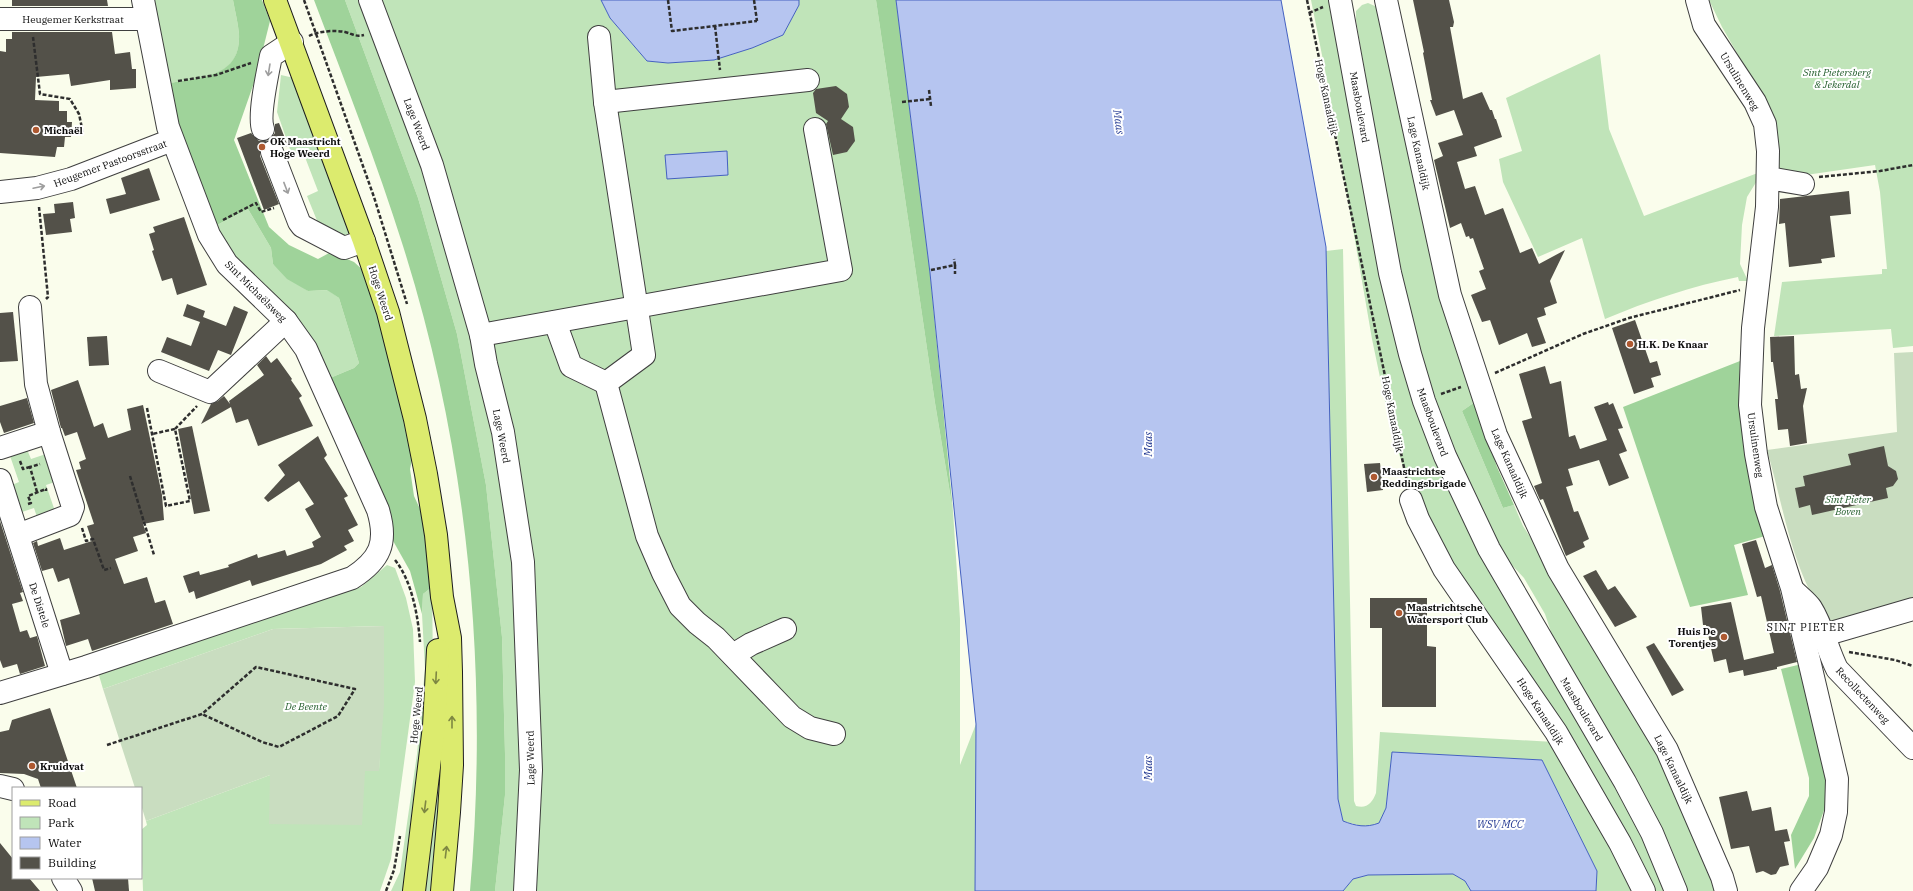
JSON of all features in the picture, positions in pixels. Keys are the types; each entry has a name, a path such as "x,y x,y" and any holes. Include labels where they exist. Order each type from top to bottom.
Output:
{"main road":[{"name":"Hoge Weerd","path":"276,0 364,242 399,350 415,419 430,496 442,597 450,638 452,710 448,833 442,891"},
{"name":"Hoge Weerd","path":"414,891 434,726 438,639 442,597"}],"street":[{"name":"Lage Weerd","path":"370,0 432,165 481,334 486,364 503,432 523,562 531,770 524,891"},
{"name":"Maasboulevard","path":"1341,0 1390,273 1410,354 1424,401 1445,456 1489,549 1625,782 1652,833 1676,891"},
{"name":"Lage Kanaaldijk","path":"1386,0 1450,295 1496,434 1558,569 1667,750 1722,877 1726,891"},
{"name":"Ursulinenweg","path":"1696,0 1704,24 1745,84 1765,124 1768,151 1768,178 1766,214 1753,328 1750,405 1756,454 1766,507 1792,588 1837,779 1836,812 1831,835 1817,868 1802,891"},
{"name":"Heugemer Kerkstraat","path":"0,18 31,19 145,10"},
{"name":"Sint Michaëlsweg","path":"145,10 158,85 172,140 207,229 227,264 286,321 314,364 382,521 383,535 380,549"},
{"path":"599,37 605,102 644,355 606,383"},
{"path":"263,129 261,124 271,56 292,42"},
{"path":"605,102 808,80"},
{"path":"481,334 841,270 815,129"},
{"name":"Heugemer Pastoorsstraat","path":"0,192 37,188 87,173 172,140"},
{"path":"272,152 299,222 306,229 344,248 364,242"},
{"path":"1768,178 1803,184"},
{"path":"18,535 70,515 73,507 57,459 36,384 37,304"},
{"path":"159,371 210,392 286,321"},
{"path":"555,322 571,366 606,383 637,503 662,573 680,606 698,624 716,638 792,717 810,728 834,734"},
{"path":"0,448 49,432"},
{"name":"De Distele","path":"0,480 62,674"},
{"name":"Hoge Kanaaldijk","path":"1411,500 1418,519 1444,569 1556,732 1620,843 1644,891"},
{"path":"0,693 352,578 372,562 380,549"},
{"name":"Recollectenweg","path":"1792,588 1810,607 1837,669 1913,748"},
{"path":"1826,641 1913,609"},
{"path":"733,655 751,644 784,629"},
{"path":"0,786 12,789"},
{"path":"64,879 71,891"}],"path":[{"path":"668,0 672,31 757,21 754,0"},
{"name":"Hoge Kanaaldijk","path":"1307,0 1411,500"},
{"path":"31,19 40,94 70,99 79,114 83,133"},
{"path":"715,26 722,89"},
{"path":"292,42 315,33 332,31 345,32 356,37 365,34"},
{"path":"158,85 216,75 271,56"},
{"path":"929,90 931,106"},
{"path":"902,102 930,98"},
{"path":"1803,184 1811,178 1880,171 1913,165"},
{"path":"37,188 48,297 37,304"},
{"path":"207,229 256,203 261,212 291,202"},
{"path":"954,259 955,274"},
{"path":"932,270 955,265"},
{"path":"1424,401 1478,381 1583,334 1629,318 1725,292"},
{"path":"152,434 175,429 210,392"},
{"path":"147,408 166,506 190,501 175,429"},
{"path":"37,492 30,467 57,459"},
{"path":"130,476 154,555"},
{"path":"73,507 86,541 93,539 104,570 111,568"},
{"path":"380,549 388,553 397,562 406,580 418,622 420,645"},
{"path":"1826,641 1913,666"},
{"path":"107,745 202,714 256,667 355,689 338,716 279,747 262,742 202,714"},
{"path":"386,891 394,870 400,833"}],"green space":[{"path":"152,0 233,0 239,34 238,49 233,60 216,74 165,84"},
{"path":"233,0 262,0 270,21 256,77 234,140 269,227 289,245 318,259 331,252 354,262 365,272 375,303 413,455 410,469 414,496 425,520 432,587 423,594 422,614 410,571 392,539 392,518 363,448 330,378 354,368 359,363 339,298 327,290 308,291 287,279 273,264 271,248 248,209 213,227 165,84 204,77 216,73 225,68 233,60 238,49 239,34"},
{"path":"314,0 345,0 418,198 457,334 486,485 502,637 505,795 495,891 470,891 475,810 477,728 475,646 468,565 458,484 444,404 426,325 403,246 372,153"},
{"path":"345,0 601,0 610,18 647,61 668,63 714,60 752,48 783,35 799,5 799,0 876,0 935,403 953,511 960,619 960,765 976,724 975,891 495,891 505,795 505,754 502,637 486,485 457,334 418,198"},
{"path":"876,0 896,0 930,273 953,511 935,403"},
{"path":"1311,0 1331,0 1405,366 1610,771 1668,891 1644,891 1421,514 1392,435 1372,339 1329,90"},
{"name":"Sint Pietersberg & Jekerdal","path":"1709,0 1913,0 1913,346 1893,348 1891,329 1774,336 1782,282 1882,274 1882,269 1887,269 1880,192 1875,165 1778,179 1764,100 1722,27"},
{"path":"1368,3 1377,7 1475,402 1462,411 1503,508 1514,505 1523,526 1552,571 1664,760 1722,891 1687,891 1670,845 1639,784 1554,641 1545,614 1524,578 1497,549 1464,477 1436,404 1410,324 1382,174 1356,20 1356,11 1362,5"},
{"path":"1600,54 1609,129 1644,216 1763,171 1747,197 1742,225 1740,264 1748,281 1739,281 1738,277 1687,289 1637,306 1605,319 1582,238 1538,257 1503,182 1499,159 1522,151 1506,98"},
{"path":"281,75 294,78 351,230 345,238 318,223 307,196 318,191 303,152 292,155 277,112"},
{"path":"248,209 271,248 273,264 308,291 328,290 339,298 359,363 354,368 330,378 296,319 276,296 241,267 213,227"},
{"path":"1343,249 1354,801 1356,806 1366,806 1373,800 1376,793 1380,732 1554,742 1634,891 1596,891 1597,871 1542,760 1392,752 1386,808 1379,823 1365,827 1343,821 1338,799 1326,251"},
{"name":"Sint Pieter Boven","path":"1913,352 1913,601 1830,625 1806,583 1798,562 1767,450 1897,432 1894,353"},
{"path":"1740,361 1739,394 1746,435 1772,534 1734,545 1748,595 1690,607 1623,407"},
{"path":"1475,402 1497,467 1514,505 1503,508 1462,411"},
{"path":"26,447 31,459 49,453 58,481 46,485 56,514 38,520 34,508 16,514 7,487 19,482 9,453"},
{"path":"387,565 395,568 406,598 413,629 415,682 391,859 380,891 143,891 142,829 147,825 146,821 270,775 379,770 384,626 273,629 103,689 98,672 361,587"},
{"path":"432,587 433,669 409,891 391,891 400,872 417,754 425,669 422,614 423,594"},
{"name":"De Beente","path":"384,626 384,705 379,771 365,771 362,825 269,824 270,775 146,821 142,808 142,787 135,787 103,689 273,629"},
{"path":"1802,664 1826,771 1827,802 1814,838 1795,869 1791,835 1809,796 1809,778 1781,669"},
{"path":"440,759 434,891 419,891"},
{"path":"1453,874 1465,881 1471,891 1343,891 1353,879 1368,875"}],"water":[{"path":"601,0 799,0 799,5 783,35 752,48 714,60 668,63 647,61 610,18"},
{"path":"896,0 1281,0 1326,247 1338,799 1343,821 1361,826 1370,826 1379,823 1386,808 1392,752 1542,760 1597,871 1596,891 1471,891 1465,881 1453,874 1368,875 1353,879 1343,891 975,891 976,724 930,273"},
{"path":"727,151 728,175 667,179 665,155"}],"building":[{"path":"12,0 107,0 108,6 12,6"},
{"path":"1413,0 1449,0 1454,22 1453,27 1450,27 1463,99 1482,92 1496,119 1502,137 1474,147 1477,156 1457,162 1465,189 1475,186 1485,215 1503,208 1520,253 1532,248 1539,264 1565,250 1550,281 1557,303 1544,308 1546,315 1537,318 1546,343 1532,347 1527,333 1499,345 1490,320 1482,322 1471,295 1486,289 1479,271 1484,269 1473,238 1470,239 1469,236 1466,237 1461,223 1450,228 1434,160 1443,156 1438,143 1463,135 1454,110 1436,116 1430,100 1432,100 1424,52"},
{"path":"12,32 112,32 115,54 130,52 132,69 136,69 136,88 110,90 110,80 71,86 69,74 36,77 35,100 59,101 59,111 67,111 67,122 72,122 71,137 65,137 64,147 57,147 55,157 0,153 0,51 6,52 6,39 12,39"},
{"path":"836,86 847,94 849,107 841,119 853,127 855,141 847,152 833,155 826,124 828,121 816,113 813,93 816,89"},
{"path":"279,123 288,146 284,147 280,142 268,140 263,144 260,150 260,156 279,204 264,210 237,138 251,133 259,141 266,141 275,133 275,124"},
{"path":"149,168 160,200 110,214 106,199 126,194 121,178"},
{"path":"1849,191 1851,214 1830,216 1835,257 1821,259 1822,263 1789,267 1785,223 1779,224 1780,199"},
{"path":"73,202 75,218 70,219 72,232 46,235 43,214 55,213 54,204"},
{"path":"184,217 207,285 177,295 172,278 162,281 152,251 154,250 149,234 155,232 153,227"},
{"path":"187,304 205,311 203,317 226,326 234,306 248,312 231,355 218,350 209,371 161,352 167,337 191,346 200,322 183,316"},
{"path":"13,312 18,361 0,362 0,313"},
{"name":"H.K. De Knaar","path":"1635,320 1650,363 1657,361 1661,375 1651,378 1654,387 1634,394 1612,328"},
{"path":"107,336 109,365 89,366 87,337"},
{"path":"1794,336 1795,375 1799,374 1801,389 1807,388 1803,406 1807,443 1790,446 1788,429 1778,430 1775,399 1778,399 1773,362 1771,362 1770,337"},
{"path":"266,356 271,363 277,358 292,379 291,380 302,396 299,398 313,426 258,446 248,419 236,423 231,407 201,424 211,404 224,396 230,404 229,401 264,375 257,365"},
{"path":"1545,366 1550,384 1561,381 1569,437 1575,435 1580,449 1607,440 1594,407 1608,402 1609,405 1613,403 1623,428 1618,429 1627,451 1619,454 1629,478 1609,486 1599,460 1568,469 1573,485 1566,487 1574,512 1578,511 1589,539 1583,542 1585,547 1566,556 1543,499 1540,500 1534,486 1542,483 1522,421 1532,418 1519,374"},
{"path":"78,380 94,427 103,423 108,438 131,430 127,409 143,405 162,495 164,520 143,524 146,533 133,537 138,551 115,559 124,584 147,577 155,603 165,600 173,624 92,651 88,639 66,646 60,620 80,614 69,578 58,582 53,568 42,571 33,543 37,541 38,546 60,538 64,550 92,541 87,526 94,524 76,470 81,469 79,462 86,459 77,432 65,436 61,428 51,390"},
{"path":"27,398 34,423 4,433 0,422 0,406"},
{"path":"192,426 210,511 194,514 178,429"},
{"path":"318,436 327,455 324,458 348,496 344,498 358,525 348,530 354,541 344,546 347,550 321,564 252,586 250,580 196,599 194,591 189,593 183,576 199,571 200,575 229,567 228,565 257,554 258,558 285,550 287,556 314,547 312,542 321,537 305,509 314,504 299,481 268,502 264,498 285,475 278,465"},
{"path":"1884,446 1888,466 1896,471 1898,479 1893,486 1886,488 1888,498 1812,515 1810,505 1799,508 1795,488 1805,486 1803,476 1851,465 1848,454"},
{"name":"Maastrichtse Reddingsbrigade","path":"1380,463 1383,490 1367,492 1364,464"},
{"path":"0,521 23,592 20,593 23,601 12,604 20,632 27,630 30,638 37,636 45,666 20,674 17,664 3,668 0,660"},
{"path":"1756,540 1765,568 1772,565 1780,591 1797,662 1777,667 1777,669 1744,676 1743,670 1729,673 1726,659 1714,662 1706,625 1703,625 1701,607 1731,602 1744,660 1774,653 1761,596 1757,597 1742,544"},
{"path":"1596,570 1608,590 1615,586 1637,617 1615,627 1583,576"},
{"path":"1370,598 1427,598 1427,646 1436,647 1436,707 1382,707 1382,628 1370,628"},
{"path":"1654,643 1684,690 1672,696 1646,647"},
{"path":"50,708 77,787 41,787 38,779 24,774 0,773 0,732 9,730 12,720"},
{"path":"1747,791 1752,811 1771,807 1775,831 1787,829 1790,841 1784,842 1789,865 1780,867 1776,874 1771,875 1763,871 1756,873 1749,846 1731,849 1719,797"},
{"path":"0,843 12,858 12,879 30,879 40,891 0,891"},
{"path":"92,879 128,879 129,891 95,891"}],"place":[{"name":"Michaël","path":"36,130"},
{"name":"OK Maastricht Hoge Weerd","path":"262,147"},
{"name":"H.K. De Knaar","path":"1630,344"},
{"name":"Maastrichtse Reddingsbrigade","path":"1374,477"},
{"name":"Maastrichtsche Watersport Club","path":"1399,613"},
{"name":"Huis De Torentjes","path":"1724,637"},
{"name":"Kruidvat","path":"32,766"}],"district":[{"name":"SINT PIETER","path":"1806,627"}],"water label":[{"name":"Maas","path":"1119,122"},
{"name":"Maas","path":"1148,444"},
{"name":"Maas","path":"1148,768"},
{"name":"WSV MCC","path":"1500,824"}]}
